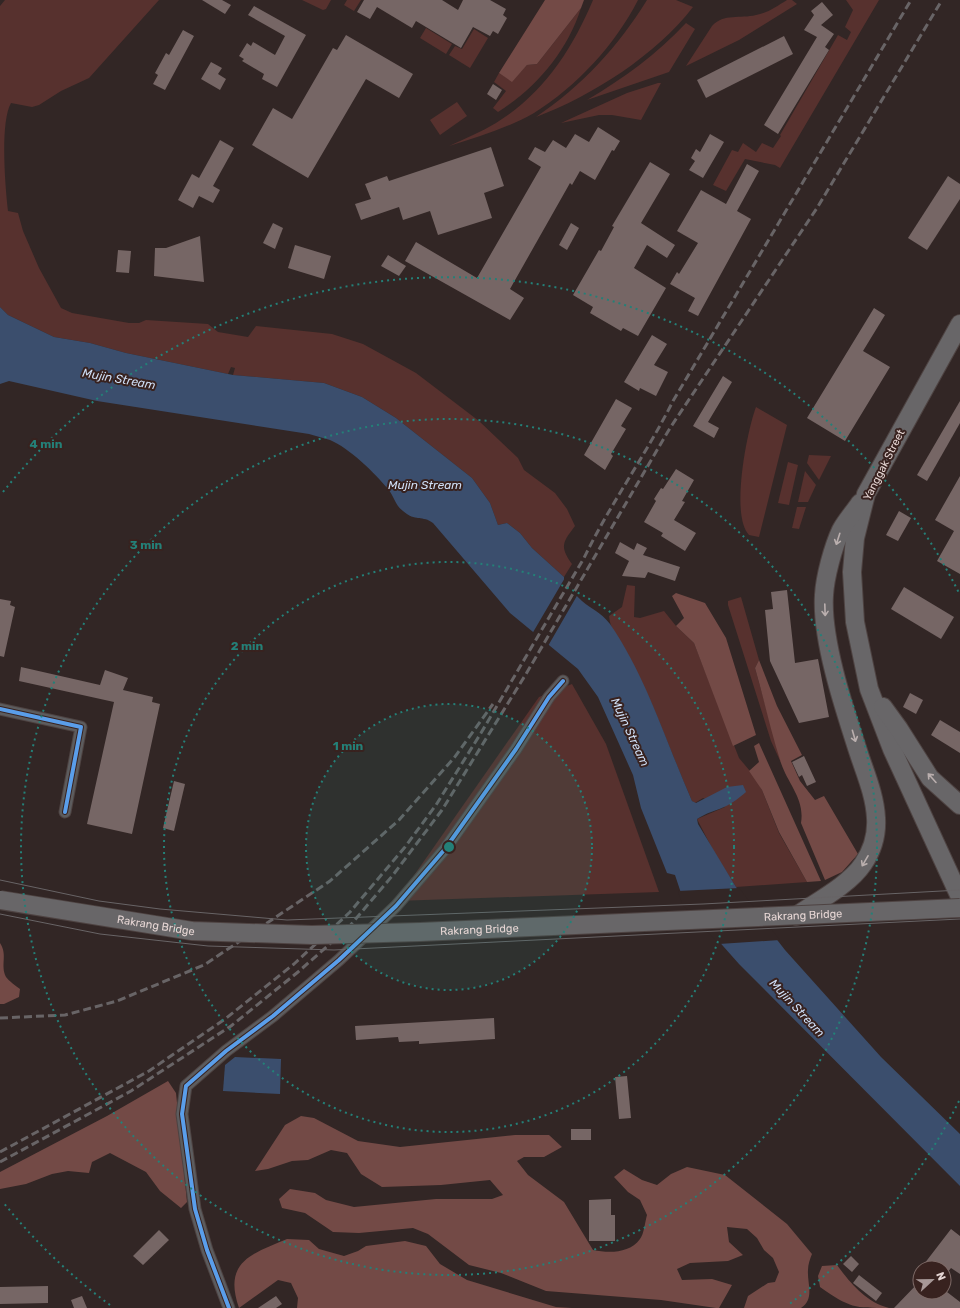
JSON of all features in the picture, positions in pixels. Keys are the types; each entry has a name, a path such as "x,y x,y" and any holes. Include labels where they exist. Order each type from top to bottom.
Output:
{"main road":[{"name":"Yanggak Street","path":"960,324 866,494 855,538 852,572 855,622 869,689 892,749 960,897"},
{"path":"796,916 824,898 855,873 871,850 875,833 875,803 835,670 825,621 824,595 828,571 841,530 866,494"},
{"path":"869,689 899,729 930,778 960,805"},
{"name":"Rakrang Bridge","path":"0,900 192,931 274,935 420,932 960,908"}],"street":[{"path":"229,1308 207,1250 195,1209 182,1114 186,1086 226,1051 273,1016 339,960 396,906 445,849 516,749 549,696 563,681"},
{"path":"0,709 81,727 65,812"}],"shaded area":[{"path":"5,0 159,0 89,78 61,91 39,105 32,107 11,103 8,112 5,124 4,155 8,211 18,213 23,231 39,268 61,308 72,313 129,323 139,323 146,320 208,324 218,332 248,337 256,326 332,334 363,344 416,373 479,421 518,458 524,470 555,493 567,509 575,526 565,540 564,544 565,553 572,564 564,577 532,548 520,533 507,523 498,525 490,503 472,478 396,418 362,397 324,383 233,375 235,368 231,367 228,374 126,353 90,343 54,337 8,315 0,307 0,6"},
{"path":"302,0 331,0 326,9 323,10"},
{"path":"347,0 361,0 354,11 344,5"},
{"path":"545,0 584,0 581,8 537,64 527,65 512,82 499,73"},
{"path":"593,0 638,0 618,33 594,63 550,102 534,113 514,123 449,146 496,123 528,99 542,85 576,36"},
{"path":"647,0 676,0 693,7 678,25 661,41 622,72 579,98 536,117 584,79 624,34"},
{"path":"787,0 792,0 797,4 739,40 686,66 712,26 717,22 722,19 732,17 750,16 764,13"},
{"path":"846,0 879,0 780,168 775,165 745,159 726,191 713,185 732,150 738,152 743,143 756,152 762,143 773,148 838,35 847,40 851,32 845,27 853,10"},
{"path":"581,8 575,24 559,54 548,68 525,92 512,102 498,112 493,108 506,91 494,82 499,73 512,81 527,65 537,64"},
{"path":"686,23 695,29 669,72 587,100 640,65 664,45"},
{"path":"426,28 452,44 446,54 420,38"},
{"path":"474,29 488,38 470,68 449,55 455,46 462,49"},
{"path":"661,83 641,120 612,115 599,115 561,123 627,93"},
{"path":"457,102 467,116 440,135 430,120"},
{"path":"756,407 787,425 759,537 749,535 743,525 740,492 748,434"},
{"path":"809,455 831,456 819,480 807,463"},
{"path":"788,462 798,465 789,505 778,503"},
{"path":"805,471 816,485 808,502 798,502"},
{"path":"797,507 806,507 799,529 792,528"},
{"path":"627,585 635,586 634,617 640,618 664,611 676,626 694,643 739,758 755,777 762,790 779,833 807,882 736,887 714,852 697,819 725,807 703,798 695,803 692,801 639,676 617,638 610,622 609,616 622,607"},
{"path":"676,593 705,603 726,638 756,735 733,746 694,643 676,626 684,618 672,596"},
{"path":"741,597 759,660 755,668 782,765 771,741 728,605 728,601"},
{"path":"759,660 777,706 802,755 791,761 800,781 815,800 824,796 858,854 842,872 825,880 801,823 801,806 784,771 777,751 755,668"},
{"path":"572,684 606,744 659,892 396,901 539,697"},
{"path":"759,743 821,881 807,882 779,832 762,790 749,771 759,762 754,746"},
{"path":"0,943 4,956 4,973 11,982 20,989 19,997 4,1004 0,1004"},
{"path":"168,1081 176,1093 187,1202 181,1208 160,1191 146,1172 110,1153 92,1162 89,1173 68,1171 52,1174 26,1184 0,1189 0,1172 107,1116"},
{"path":"301,1116 314,1118 358,1141 400,1147 515,1135 549,1135 562,1147 544,1157 524,1157 517,1161 528,1175 564,1202 593,1250 599,1251 612,1252 624,1250 635,1244 640,1239 643,1231 647,1215 640,1200 628,1192 614,1177 624,1169 642,1180 657,1185 671,1174 687,1167 725,1175 787,1224 812,1254 808,1268 808,1300 801,1308 744,1308 748,1296 768,1283 775,1282 779,1272 773,1258 764,1250 757,1238 747,1229 727,1227 729,1242 743,1255 728,1261 690,1263 677,1269 682,1280 712,1279 732,1285 719,1308 661,1300 546,1291 501,1273 469,1265 428,1234 413,1228 359,1233 333,1232 305,1213 282,1208 279,1199 290,1189 315,1193 326,1200 354,1207 436,1199 492,1199 503,1195 490,1180 441,1185 382,1187 361,1174 347,1153 331,1150 308,1160 292,1161 268,1169 255,1171 285,1125"},
{"path":"287,1239 309,1240 319,1249 344,1256 358,1251 366,1246 405,1241 426,1246 440,1264 467,1280 556,1307 572,1308 297,1308 298,1298 291,1283 278,1280 239,1308 235,1292 235,1280 238,1270 252,1255"},
{"path":"837,1265 848,1279 866,1297 889,1308 868,1308 846,1303 820,1287 818,1276 822,1266"}],"water":[{"name":"Mujin Stream","path":"0,307 8,315 54,337 90,343 126,353 233,375 324,383 362,397 396,418 472,478 490,503 498,525 507,523 520,533 532,548 564,577 564,580 579,599 603,616 610,624 635,666 692,801 696,803 727,787 743,785 746,792 730,804 697,819 698,824 736,887 785,950 881,1057 960,1134 960,1186 739,964 684,902 675,875 667,873 641,808 633,775 598,697 578,669 510,613 433,523 426,519 415,518 403,511 398,506 388,489 369,469 345,449 330,440 309,434 97,401 9,381 0,384"},
{"path":"235,1057 281,1059 280,1094 223,1091 225,1065"}],"pier":[{"path":"566,576 566,579 578,594 548,646 532,634"},
{"path":"739,888 780,940 719,944 682,904 678,891"}],"building":[{"path":"202,0 222,0 231,5 225,14"},
{"path":"364,0 442,0 458,10 463,0 490,0 506,9 503,15 507,18 498,34 493,31 490,36 473,27 461,48 416,21 412,28 377,7 370,19 357,12"},
{"path":"822,2 833,15 821,25 834,34 825,47 829,50 778,134 764,125 817,37 804,30 814,15 811,11"},
{"path":"254,6 306,35 277,87 262,79 264,74 242,61 244,59 239,56 247,43 251,46 253,42 275,55 285,36 248,15"},
{"path":"183,30 194,36 165,90 153,84 158,75 155,73 166,53 169,55"},
{"path":"346,35 413,74 399,98 366,79 308,178 252,145 273,108 292,119 333,48 337,50"},
{"path":"784,36 793,54 706,98 697,80"},
{"path":"211,62 222,68 218,74 226,79 220,90 201,79"},
{"path":"493,84 502,90 496,100 487,94"},
{"path":"598,127 620,141 614,151 612,150 595,180 580,171 572,185 570,183 510,289 524,298 510,320 405,261 416,242 477,278 541,167 528,159 535,147 545,152 553,140 566,148 575,134 589,142"},
{"path":"710,134 724,142 703,178 689,170 695,161 691,158 696,149 700,152"},
{"path":"220,140 234,148 213,186 220,190 213,203 199,196 193,208 178,200 192,174 199,178"},
{"path":"491,147 504,186 484,193 492,218 438,235 430,211 403,220 399,207 361,220 355,204 371,199 365,184 387,176 389,181"},
{"path":"650,162 670,174 641,223 675,245 667,258 647,245 634,268 666,288 638,336 623,328 621,331 590,313 593,307 573,295 599,250 601,251 614,227 612,226"},
{"path":"747,164 759,171 737,211 751,219 698,316 688,311 695,298 670,284 677,272 679,274 698,243 677,231 701,190 726,204"},
{"path":"948,176 960,184 960,199 927,250 908,238"},
{"path":"273,223 283,228 275,249 263,243"},
{"path":"571,223 579,228 567,250 559,245"},
{"path":"200,236 204,282 154,276 155,248 166,248"},
{"path":"295,245 331,256 324,279 288,268"},
{"path":"118,250 131,251 129,273 116,272"},
{"path":"388,255 406,266 399,276 381,266"},
{"path":"874,308 885,315 863,351 890,367 845,441 807,418"},
{"path":"652,335 667,344 654,365 668,372 656,396 640,388 639,391 624,382"},
{"path":"723,376 732,382 708,422 719,428 714,438 693,426"},
{"path":"616,399 632,408 621,426 626,429 611,454 613,456 605,470 584,455"},
{"path":"960,401 960,423 927,481 917,475"},
{"path":"676,469 694,480 682,501 685,502 674,520 696,533 685,551 661,536 663,533 644,522 656,501 654,499 661,488 663,489"},
{"path":"960,476 960,574 937,561 954,531 935,520"},
{"path":"899,511 911,518 898,541 886,535"},
{"path":"620,542 634,550 637,543 647,548 643,555 680,567 675,581 648,572 645,578 622,576 629,561 615,553"},
{"path":"904,587 954,617 941,639 891,609"},
{"path":"787,590 795,663 818,659 829,717 799,723 770,661 765,610 773,609 771,592"},
{"path":"0,599 11,601 10,605 15,607 4,657 0,656"},
{"path":"21,667 100,685 105,670 128,678 123,690 153,697 152,702 160,704 132,834 87,824 114,702 19,681"},
{"path":"910,693 923,700 916,714 903,707"},
{"path":"940,720 960,732 960,753 931,735"},
{"path":"804,756 816,782 807,786 802,775 799,777 792,762"},
{"path":"174,781 185,784 174,831 163,828"},
{"path":"494,1018 495,1039 419,1044 419,1041 399,1042 398,1037 356,1040 355,1026"},
{"path":"627,1076 631,1118 619,1119 615,1077"},
{"path":"571,1129 591,1129 591,1140 571,1140"},
{"path":"611,1199 611,1215 615,1215 615,1241 589,1241 589,1200"},
{"path":"951,1229 960,1236 960,1274 952,1269 952,1260 927,1260"},
{"path":"159,1230 169,1240 143,1265 133,1256"},
{"path":"851,1256 859,1264 852,1272 843,1264"},
{"path":"859,1275 882,1293 876,1301 853,1283"},
{"path":"48,1286 48,1303 0,1304 0,1287"},
{"path":"912,1289 912,1300 952,1300 952,1296 960,1302 960,1308 894,1308"},
{"path":"82,1296 87,1308 74,1308 71,1300"},
{"path":"276,1296 282,1304 276,1308 258,1308"}],"tram line":[{"path":"0,880 99,901 160,909 287,920 703,904 960,890"},
{"path":"0,914 100,934 208,946 334,950 960,919"}],"railway":[{"path":"0,1152 149,1071 225,1019 294,964 350,912 405,847 436,805 481,733 584,558 605,518 673,401 911,0"},
{"path":"0,1162 131,1091 231,1026 298,972 348,928 393,875 442,810 526,674 670,428 817,208 942,0"},
{"path":"0,1018 65,1015 117,1001 204,965 330,881 399,820 454,758 493,704"}],"cycle path":[{"path":"229,1308 207,1250 195,1209 182,1114 186,1086 226,1051 273,1016 339,960 396,906 445,849 516,749 549,697 563,681"},
{"path":"0,709 81,727 65,812"}]}
